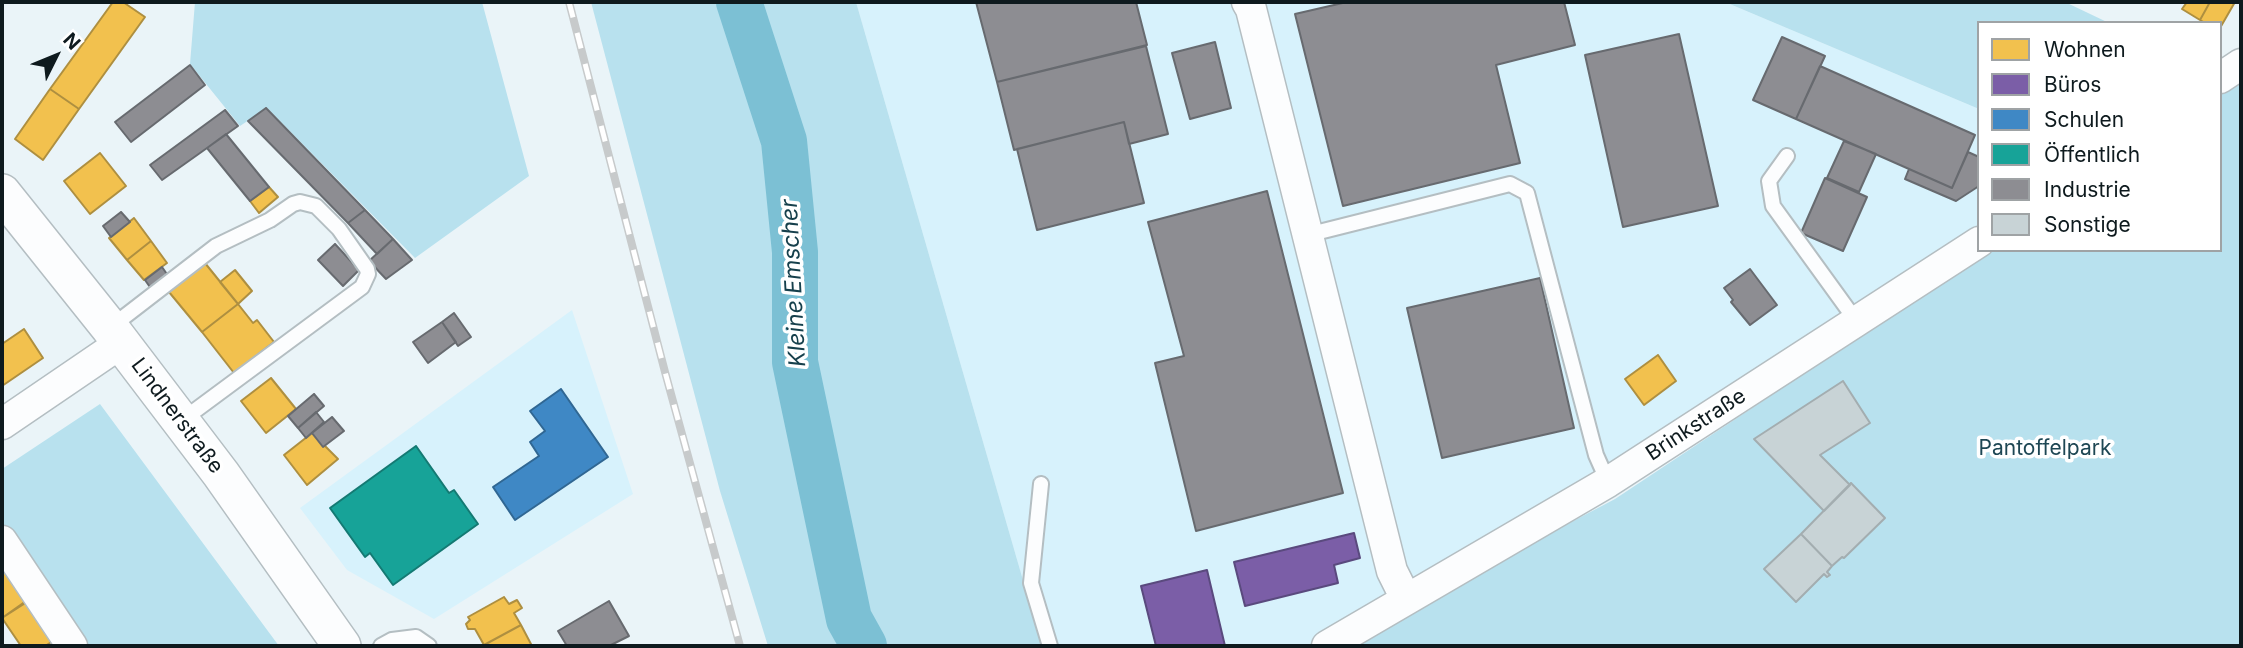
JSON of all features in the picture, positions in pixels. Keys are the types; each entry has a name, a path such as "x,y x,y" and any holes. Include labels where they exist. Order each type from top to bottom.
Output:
{"street":[{"path":"1247,2 1251,9 1392,571 1406,599"},
{"path":"2222,77 2241,64"},
{"name":"Lindnerstraße","path":"2,193 116,336 241,500 342,646"},
{"name":"Brinkstraße","path":"1327,646 1608,482 1977,243"},
{"path":"2,424 116,336"},
{"path":"2,541 72,646"}],"lane":[{"path":"1787,156 1769,181 1773,206 1857,322"},
{"path":"1307,235 1510,184 1527,193 1596,454 1608,482"},
{"path":"116,336 216,246 270,220 293,204 300,202 316,206 339,229 368,269 362,286 181,421"},
{"path":"1041,484 1031,583 1051,646"},
{"path":"381,646 392,640 416,637 429,646"}],"shaded area":[{"path":"856,2 1725,2 1977,108 1977,239 1311,646 1042,646"},
{"path":"572,310 633,494 434,619 347,570 300,508"}],"green space":[{"path":"195,2 482,2 529,176 415,258 267,108 240,126 190,64"},
{"path":"591,2 856,2 1042,646 768,646 720,491"},
{"path":"1725,2 2065,2 2105,21 1977,21 1977,108"},
{"name":"Pantoffelpark","path":"2222,77 2241,86 2241,646 1341,646 1615,499 1987,252 2222,252"},
{"path":"100,404 279,646 88,646 2,522 2,469"}],"building: Wohnen":[{"path":"113,2 123,2 145,17 79,109 50,89"},
{"path":"2187,2 2210,2 2200,20 2182,9"},
{"path":"2210,2 2235,2 2222,25 2222,21 2200,20"},
{"path":"50,89 79,109 43,160 15,139"},
{"path":"100,153 126,186 90,214 64,181"},
{"path":"269,187 278,197 259,213 250,201"},
{"path":"134,218 151,241 127,260 109,238"},
{"path":"151,241 167,263 144,280 127,260"},
{"path":"205,263 238,304 202,332 169,292"},
{"path":"235,270 252,291 238,304 220,282"},
{"path":"238,304 253,323 257,320 274,342 234,373 202,332"},
{"path":"24,329 43,358 2,386 2,344"},
{"path":"1658,355 1676,381 1644,405 1625,379"},
{"path":"271,378 296,409 266,433 241,401"},
{"path":"312,433 338,459 307,485 284,455"},
{"path":"2,564 26,601 2,618"},
{"path":"504,597 509,604 517,600 522,608 514,613 521,625 484,645 475,629 468,629 468,617"},
{"path":"27,602 53,641 45,646 21,646 2,618"},
{"path":"521,625 532,646 484,645"}],"building: Büros":[{"path":"1354,533 1360,558 1334,565 1338,583 1245,606 1234,562"},
{"path":"1207,570 1225,646 1156,646 1141,586"}],"building: Schulen":[{"path":"561,389 608,457 515,520 493,487 539,456 530,442 545,431 530,411"}],"building: Öffentlich":[{"path":"416,446 449,493 454,490 478,524 393,585 370,553 365,557 330,508"}],"building: Industrie":[{"path":"976,2 1136,2 1147,45 997,82"},
{"path":"1347,2 1564,2 1575,45 1496,65 1520,163 1343,206 1295,14"},
{"path":"1679,34 1718,206 1623,227 1585,55"},
{"path":"1782,37 1825,56 1796,119 1753,100"},
{"path":"1215,42 1231,108 1190,119 1172,53"},
{"path":"1146,46 1168,134 1129,144 1124,122 1014,150 997,82"},
{"path":"190,65 205,85 131,142 115,122"},
{"path":"1820,66 1975,135 1952,188 1796,119"},
{"path":"266,108 365,210 348,223 248,121"},
{"path":"225,110 238,126 162,180 150,165"},
{"path":"1124,122 1144,203 1037,230 1017,149"},
{"path":"226,134 269,187 250,201 207,148"},
{"path":"1844,141 1876,154 1859,192 1827,178"},
{"path":"1968,152 1977,156 1977,187 1956,201 1905,179 1909,169 1952,188"},
{"path":"1825,178 1867,197 1843,251 1801,233"},
{"path":"1267,191 1343,493 1196,531 1155,363 1184,356 1148,222"},
{"path":"365,210 393,239 377,254 348,223"},
{"path":"121,212 130,222 111,237 103,226"},
{"path":"393,239 412,260 386,279 369,261"},
{"path":"335,244 359,270 343,286 318,260"},
{"path":"162,267 169,277 152,290 145,280"},
{"path":"1750,269 1777,305 1750,325 1731,302 1733,300 1724,288"},
{"path":"1540,278 1574,428 1442,458 1407,308"},
{"path":"454,313 471,337 458,346 442,322"},
{"path":"442,322 456,342 428,363 413,342"},
{"path":"314,394 324,406 298,428 288,416"},
{"path":"316,412 324,422 306,438 298,428"},
{"path":"332,417 344,431 323,447 312,433"},
{"path":"609,601 629,636 609,646 567,646 558,631"}],"building: Sonstige":[{"path":"1843,381 1870,423 1820,455 1850,485 1824,511 1754,439"},
{"path":"1851,483 1885,518 1844,558 1832,566 1801,534"},
{"path":"1801,534 1832,566 1827,572 1830,575 1827,577 1824,574 1796,602 1764,569"}],"waterway":[{"name":"Kleine Emscher","path":"739,2 784,141 795,252 795,362 849,619 864,646"}],"railway":[{"path":"569,2 665,372 740,646"}]}
